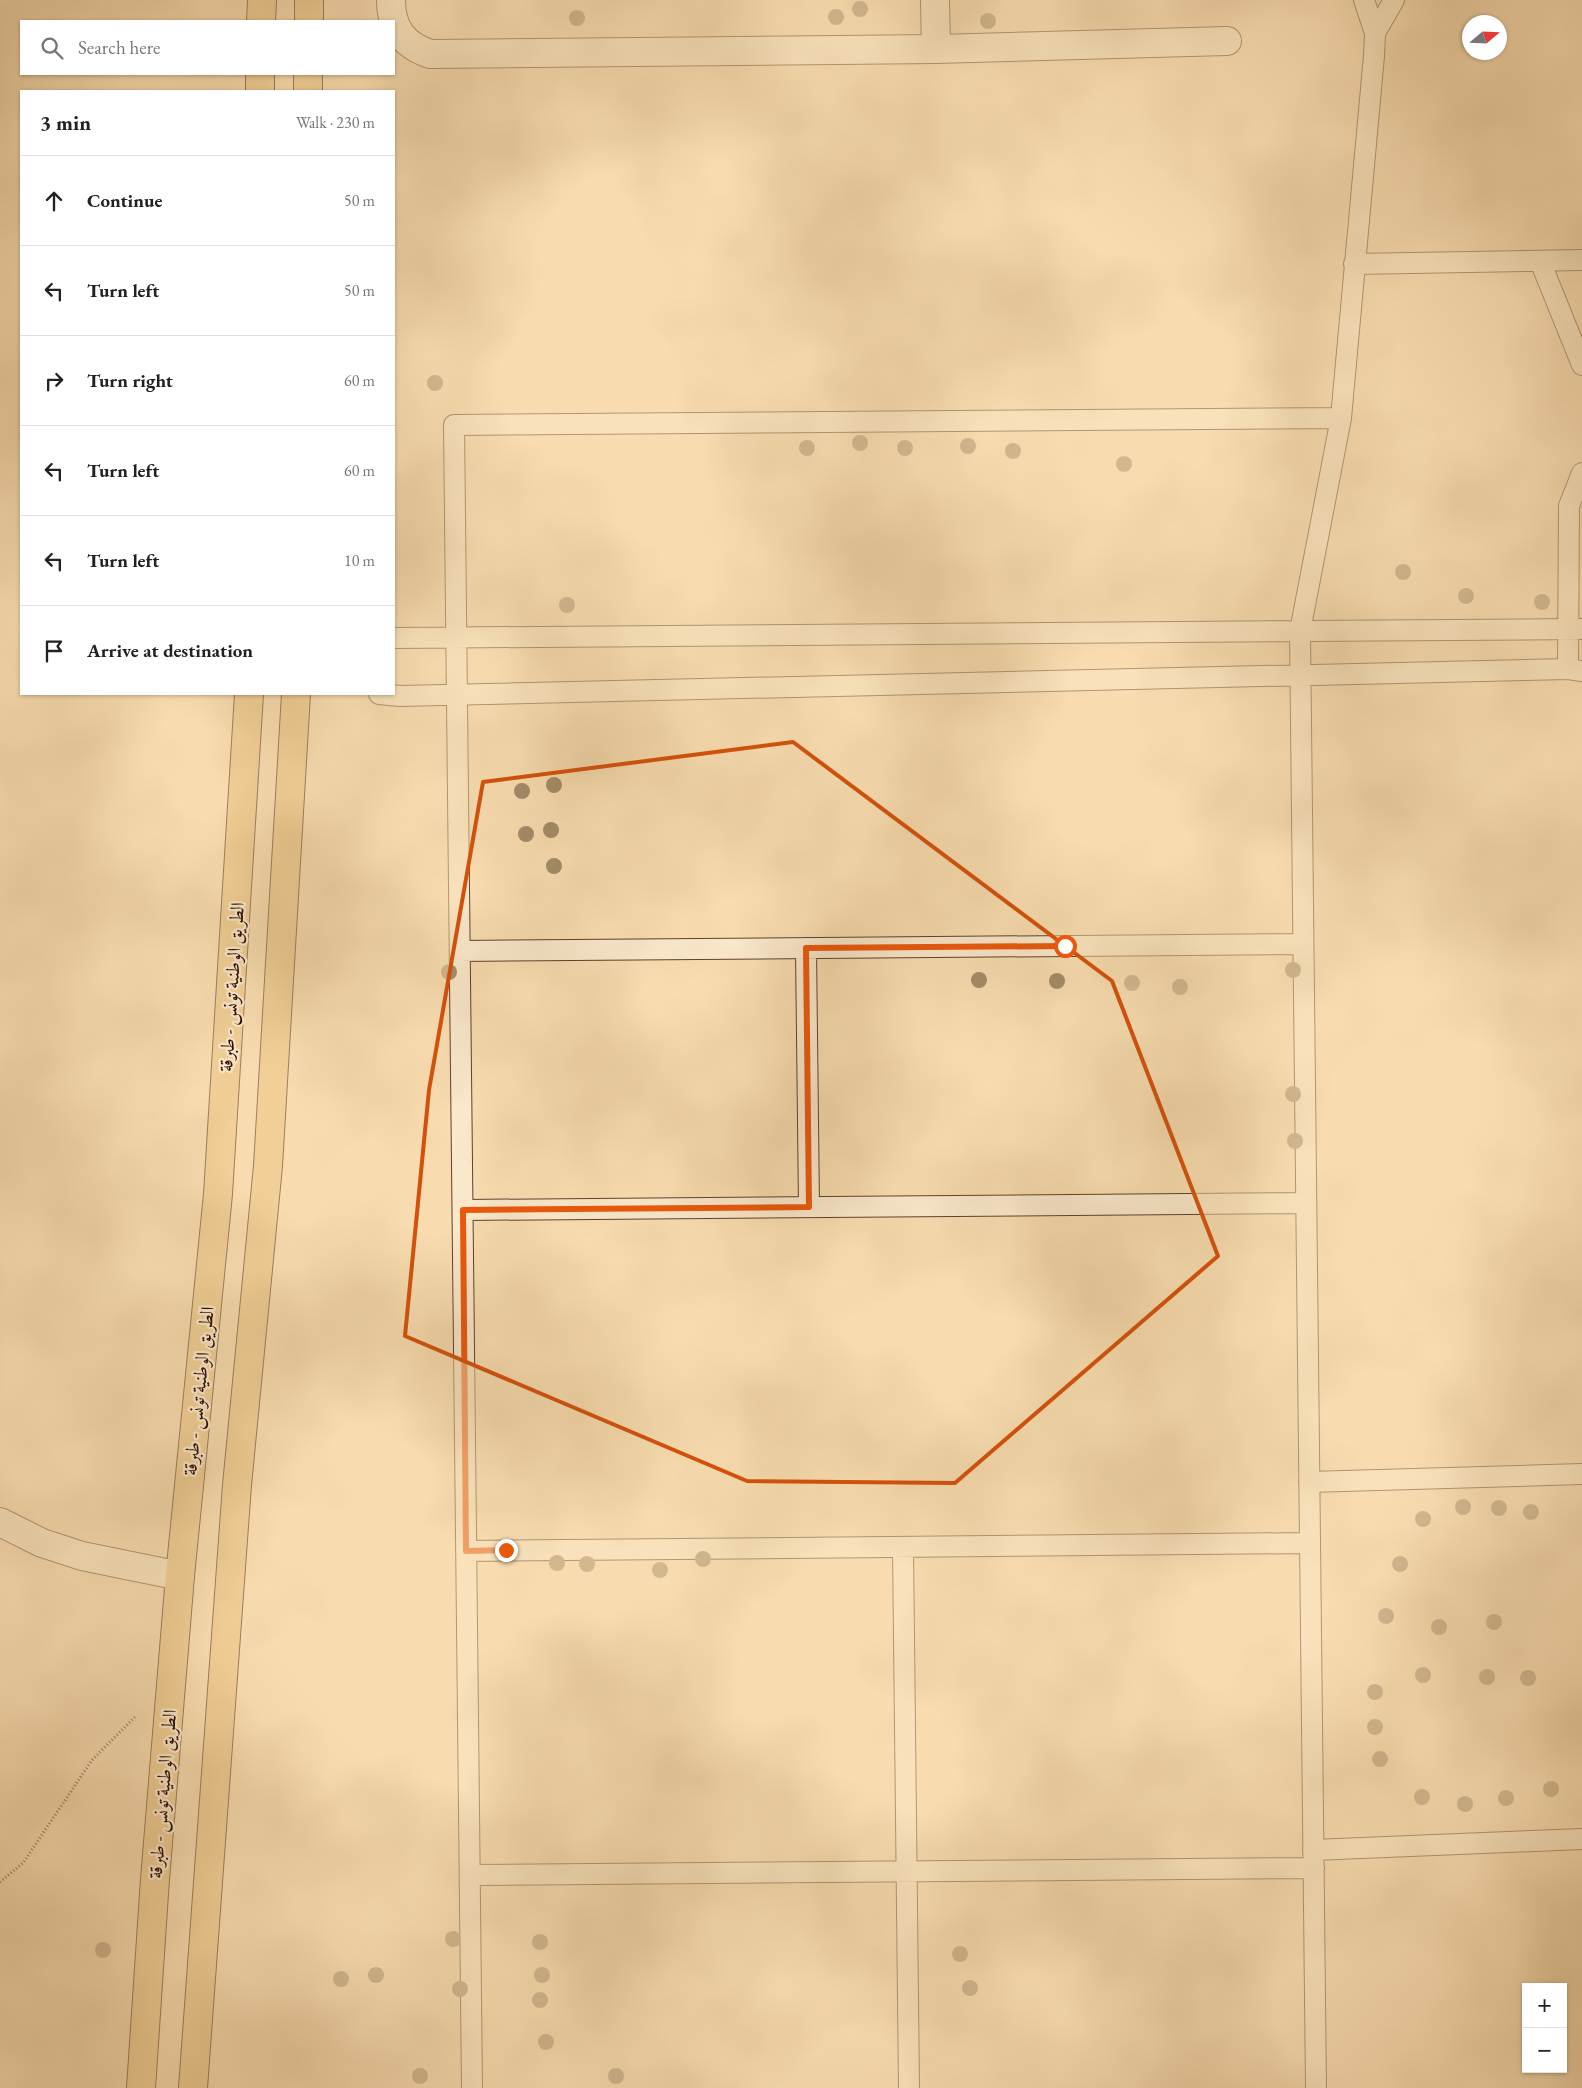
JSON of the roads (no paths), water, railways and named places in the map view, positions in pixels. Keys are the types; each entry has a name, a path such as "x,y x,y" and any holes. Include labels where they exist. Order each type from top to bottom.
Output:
{"main road":[{"path":"261,20 262,0"},
{"path":"309,20 310,0"},
{"path":"260,75 260,90"},
{"path":"308,75 308,90"},
{"name":"الطريق الوطنية تونس - طبرقة","path":"141,2088 180,1576 218,1194 249,695"},
{"path":"193,2088 237,1485 268,1166 296,695"}],"street":[{"path":"391,0 391,9 395,20"},
{"path":"935,0 936,49"},
{"path":"395,20 400,34 413,48 430,54 936,49 1227,41"},
{"path":"0,1522 42,1543 82,1556 180,1576"}],"lane":[{"path":"1316,2088 1300,631 1341,418 1374,33 1364,0"},
{"path":"1374,33 1394,0"},
{"path":"1354,264 1582,260"},
{"path":"1540,261 1582,365"},
{"path":"472,2088 454,425 1341,418"},
{"path":"390,695 1575,670 1569,506 1582,473"},
{"path":"395,638 1575,629"},
{"path":"460,951 1304,944"},
{"path":"806,948 809,1207"},
{"path":"463,1210 1306,1203"},
{"path":"1309,1482 1582,1474"},
{"path":"466,1551 1310,1544"},
{"path":"903,1547 909,2088"},
{"path":"470,1875 907,1871 1314,1859 1582,1839"}]}
